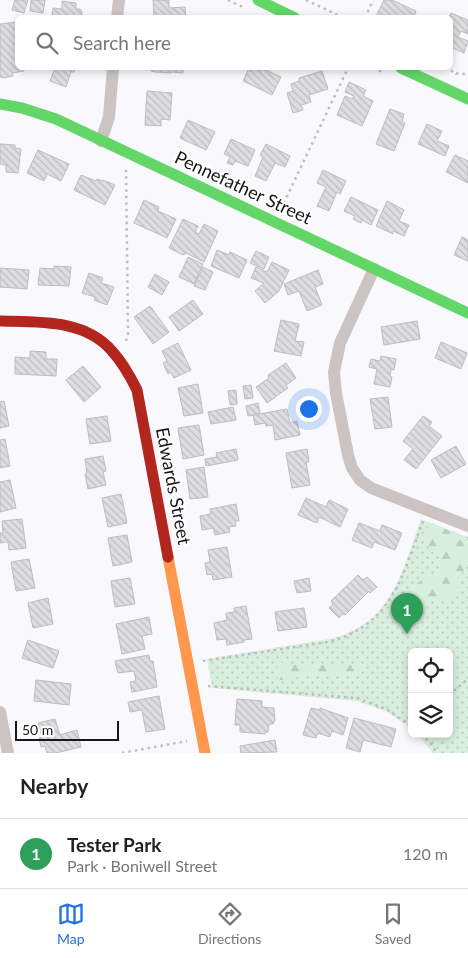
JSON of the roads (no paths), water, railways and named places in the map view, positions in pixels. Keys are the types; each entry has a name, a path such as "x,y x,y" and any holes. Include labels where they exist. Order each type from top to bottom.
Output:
{"street":[{"path":"117,15 118,0"},
{"path":"258,0 289,15"},
{"path":"101,141 109,117 113,70"},
{"path":"405,70 468,99"},
{"name":"Pennefather Street","path":"0,104 22,108 56,120 468,313"},
{"path":"374,269 337,353 334,372 336,393 352,468 360,480 371,488 468,526"},
{"name":"Edwards Street","path":"0,321 70,325 89,332 98,337 118,356 128,369 137,390 204,747"},
{"path":"0,712 8,753"}],"place":[{"name":"Tester Park","path":"407,634"}]}
